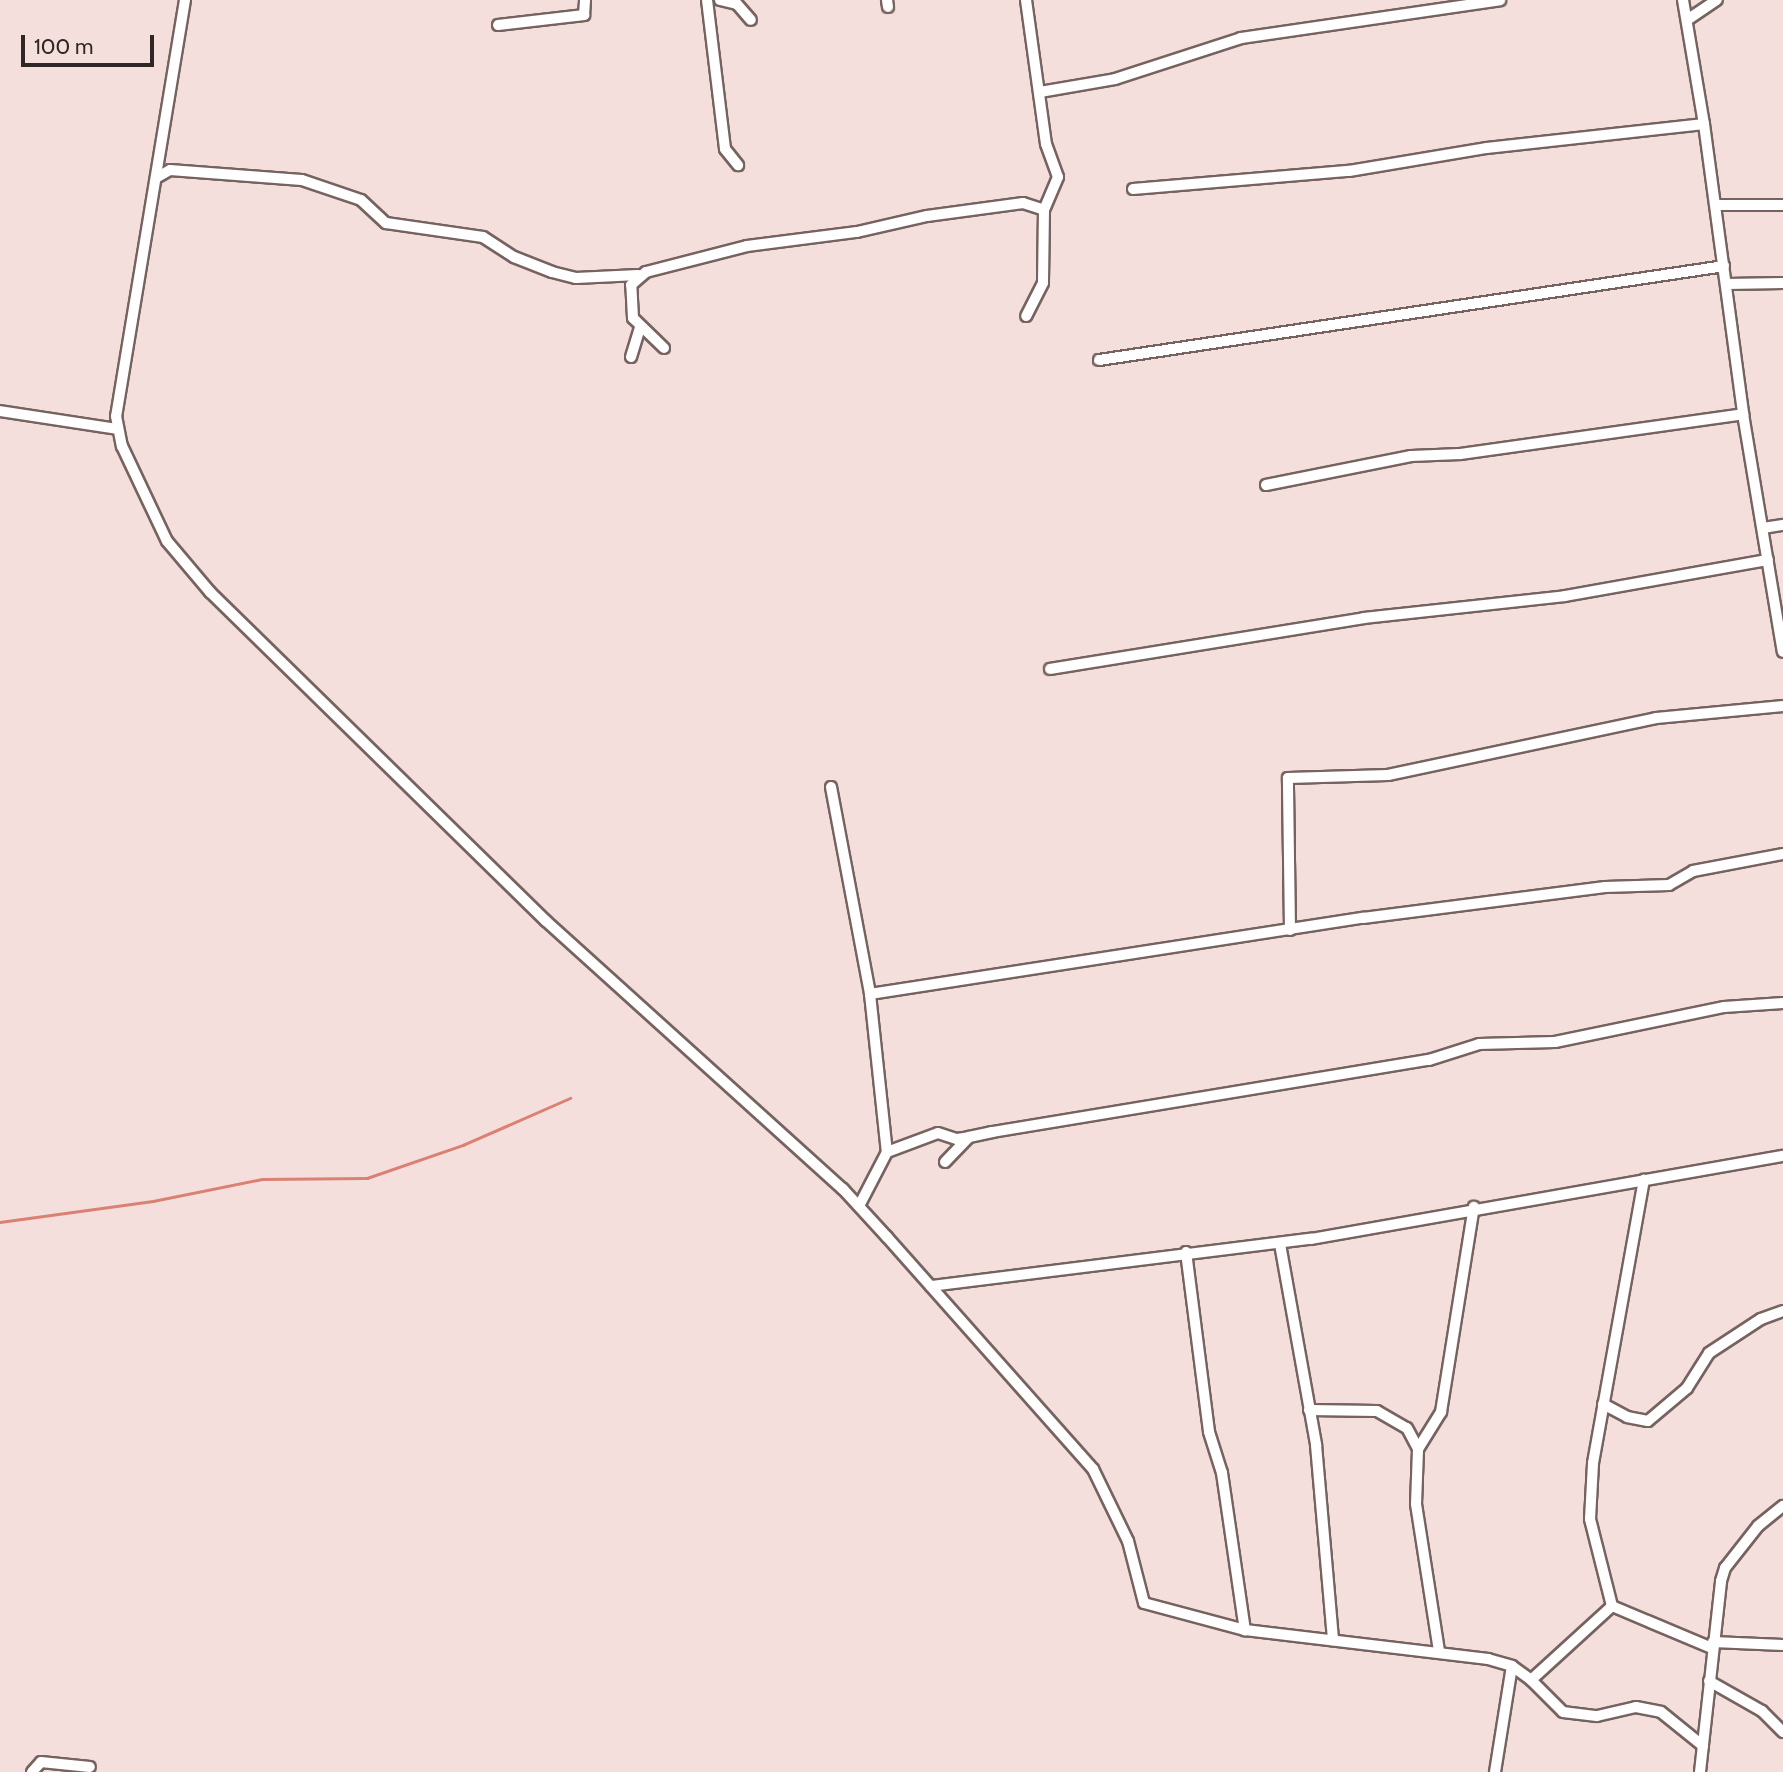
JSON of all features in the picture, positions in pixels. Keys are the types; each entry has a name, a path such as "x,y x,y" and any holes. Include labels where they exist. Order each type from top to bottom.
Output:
{"street":[{"path":"185,0 117,429 167,541 209,592 547,921 859,1206 1093,1469 1128,1541 1144,1603 1245,1630 1439,1651 1512,1666 1531,1680 1563,1712 1597,1716 1636,1707 1661,1712 1703,1746"},
{"path":"498,25 584,15 585,0"},
{"path":"707,0 725,149 738,165"},
{"path":"720,0 737,4 751,20"},
{"path":"1026,0 1046,144 1058,177 1044,210 1043,283 1026,316"},
{"path":"1040,92 1115,79 1241,38 1500,0"},
{"path":"1683,0 1716,205 1743,414 1783,652"},
{"path":"1686,20 1717,0"},
{"path":"1133,189 1349,171 1487,148 1704,124"},
{"path":"156,179 170,170 302,180 361,200 386,223 482,237 514,257 576,278 638,275 747,246 857,232 927,216 1023,203 1044,210"},
{"path":"1716,205 1783,205"},
{"path":"1099,360 1724,266"},
{"path":"638,275 629,295 640,328 664,348"},
{"path":"1727,284 1783,284"},
{"path":"631,357 640,328"},
{"path":"0,411 117,429"},
{"path":"1266,485 1411,456 1460,454 1743,414"},
{"path":"1763,528 1783,525"},
{"path":"1050,669 1364,618 1565,596 1768,561"},
{"path":"1290,930 1288,778 1388,775 1656,718 1783,706"},
{"path":"831,787 870,994 887,1152 859,1206"},
{"path":"870,994 1290,930 1605,887 1669,885 1693,871 1783,854"},
{"path":"887,1152 938,1133 957,1139 1429,1060 1479,1044 1555,1042 1724,1007 1783,1003"},
{"path":"945,1162 969,1137"},
{"path":"931,1286 1186,1252 1280,1244 1783,1156"},
{"path":"1612,1606 1590,1519 1603,1404 1644,1180"},
{"path":"1439,1651 1416,1504 1418,1449 1441,1412 1474,1208"},
{"path":"1280,1244 1309,1410 1333,1640"},
{"path":"1186,1252 1209,1432 1222,1473 1245,1630"},
{"path":"1603,1404 1628,1417 1648,1421 1688,1388 1709,1353 1760,1319 1783,1311"},
{"path":"1309,1410 1347,1408 1386,1415 1406,1428 1418,1449"},
{"path":"1700,1772 1713,1645 1725,1568 1758,1526 1783,1506"},
{"path":"1612,1606 1713,1645 1783,1645"},
{"path":"1531,1680 1612,1606"},
{"path":"1495,1772 1512,1666"},
{"path":"1709,1681 1762,1711 1783,1732"},
{"path":"32,1772 41,1762 90,1767"}],"waterway":[{"path":"0,1222 153,1201 262,1179 367,1178 463,1145 570,1098"}]}
